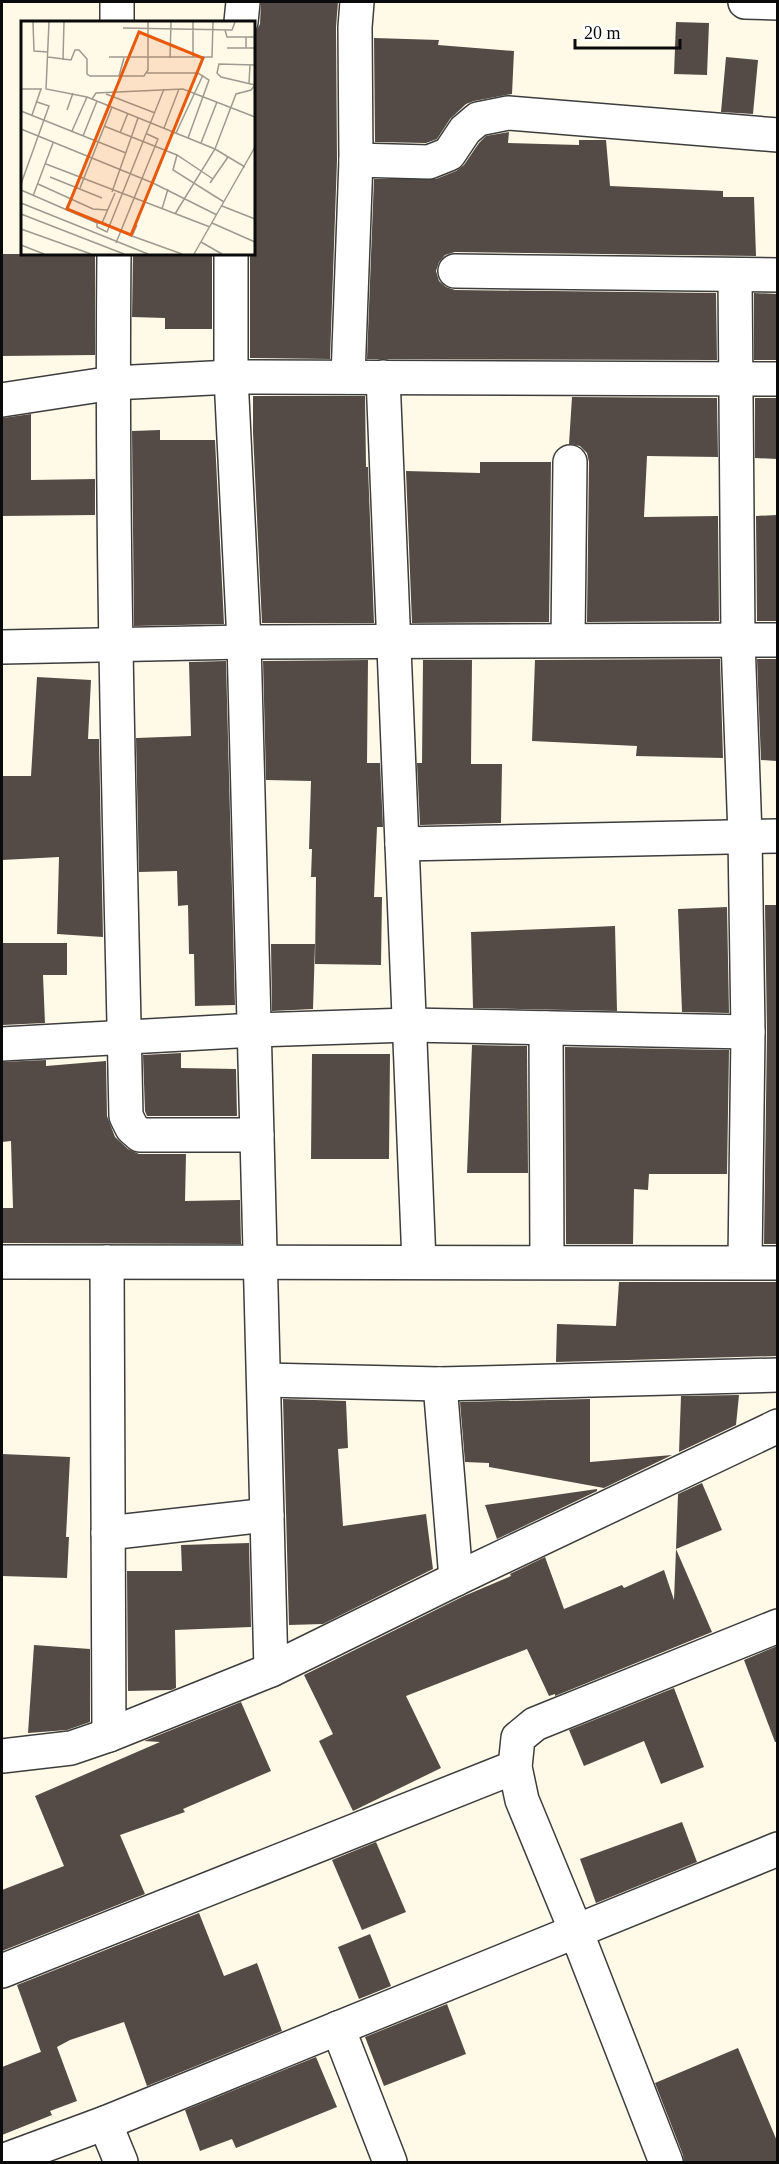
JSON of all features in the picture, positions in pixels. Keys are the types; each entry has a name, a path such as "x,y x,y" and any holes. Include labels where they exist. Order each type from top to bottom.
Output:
{"street":[{"path":"117,2 117,21"},
{"path":"242,21 243,2"},
{"path":"348,377 356,160 357,2"},
{"path":"745,2 777,3"},
{"path":"356,160 429,162 449,154 465,130 478,118 508,113 777,135"},
{"path":"114,255 115,646 126,1116 132,1128 140,1135 257,1135"},
{"path":"231,255 231,377 244,642 271,1670"},
{"path":"455,271 777,274"},
{"path":"735,275 738,640 745,836 748,1032 745,1262"},
{"path":"2,400 113,383 231,377 777,379"},
{"path":"383,377 419,1262"},
{"path":"568,640 570,462"},
{"path":"2,647 244,642 777,640"},
{"path":"402,844 777,836"},
{"path":"2,1044 255,1030 410,1025 748,1032"},
{"path":"546,1028 547,1262"},
{"path":"2,1262 777,1263"},
{"path":"107,1262 109,1735"},
{"path":"264,1380 440,1384 777,1375"},
{"path":"440,1384 456,1579"},
{"path":"2,1756 71,1748 271,1670 777,1426"},
{"path":"108,1533 267,1515"},
{"path":"666,2163 576,1931 522,1800 515,1767 518,1738 535,1724 777,1626"},
{"path":"2,1971 515,1767"},
{"path":"2,2161 105,2122 777,1849"},
{"path":"338,2028 390,2163"},
{"path":"105,2122 121,2163"}],"building":[{"path":"261,2 338,2 336,27 337,160 330,359 250,358 250,255 255,255 255,33 260,24"},
{"path":"676,22 709,23 707,75 674,74"},
{"path":"374,38 439,40 438,45 514,51 512,94 466,104 450,119 437,139 426,143 375,142"},
{"path":"726,57 758,60 753,114 721,112"},
{"path":"509,132 508,143 579,145 579,140 606,140 610,186 723,191 723,197 754,197 756,256 455,252 445,255 439,262 436,271 439,281 455,290 716,293 717,360 367,359 374,179 436,179 464,165 486,136"},
{"path":"2,254 95,255 95,355 2,356"},
{"path":"133,255 212,255 212,329 165,329 165,318 132,317"},
{"path":"754,293 777,294 777,360 754,360"},
{"path":"253,396 365,396 366,467 368,467 374,623 262,623"},
{"path":"572,397 717,398 718,457 647,456 644,517 718,516 719,621 587,622 589,462 587,453 580,446 569,444"},
{"path":"755,398 777,398 777,459 755,458"},
{"path":"31,414 31,480 95,479 95,515 2,516 3,418"},
{"path":"160,430 160,440 215,440 224,624 134,626 132,431"},
{"path":"480,462 551,462 549,622 412,623 406,471 480,473"},
{"path":"777,515 777,621 757,621 756,516"},
{"path":"720,659 723,758 636,756 637,746 532,741 535,660"},
{"path":"757,659 777,659 777,761 761,760"},
{"path":"368,660 367,763 380,763 383,827 377,827 374,897 382,897 381,965 315,964 316,877 311,877 312,849 309,849 311,781 266,780 263,661"},
{"path":"423,660 472,660 471,764 502,764 501,823 420,825 417,763 422,763"},
{"path":"226,661 235,1005 195,1006 194,954 189,954 188,905 178,906 177,871 139,872 136,738 191,736 189,662"},
{"path":"37,677 91,680 88,739 99,739 103,937 57,934 59,857 2,860 2,776 31,776"},
{"path":"765,905 777,905 777,1244 764,1244 767,1032"},
{"path":"727,907 729,1013 682,1012 678,909"},
{"path":"615,926 617,1011 473,1008 471,932"},
{"path":"2,943 67,943 67,975 43,975 45,1023 2,1025"},
{"path":"271,944 315,944 313,1009 272,1011"},
{"path":"472,1045 527,1046 528,1173 467,1173"},
{"path":"565,1047 729,1050 727,1174 649,1174 648,1190 634,1189 633,1244 566,1244"},
{"path":"181,1053 181,1068 236,1069 237,1116 147,1116 143,1055"},
{"path":"312,1054 390,1054 389,1159 311,1159"},
{"path":"46,1060 46,1066 106,1061 107,1116 115,1137 128,1149 139,1154 186,1154 185,1201 240,1200 241,1244 2,1243 2,1208 13,1208 11,1141 2,1142 2,1062"},
{"path":"619,1282 777,1282 777,1356 556,1362 557,1324 616,1326"},
{"path":"739,1395 736,1425 679,1452 681,1396"},
{"path":"283,1399 346,1401 348,1448 338,1449 343,1526 426,1514 433,1569 323,1624 289,1625"},
{"path":"590,1399 590,1462 672,1455 604,1488 489,1467 489,1463 465,1462 460,1402"},
{"path":"2,1454 70,1457 66,1537 69,1537 67,1578 2,1576"},
{"path":"702,1483 722,1530 676,1549 678,1494"},
{"path":"597,1489 497,1539 485,1505"},
{"path":"249,1543 251,1627 175,1630 176,1688 128,1691 127,1571 182,1571 181,1545"},
{"path":"676,1549 712,1632 555,1696 555,1694 549,1696 527,1649 406,1696 441,1768 353,1811 319,1741 333,1734 304,1675 464,1596 511,1576 510,1574 545,1557 564,1609 622,1585 624,1588 664,1570 674,1600"},
{"path":"34,1645 90,1649 90,1722 67,1730 28,1733"},
{"path":"777,1646 777,1742 775,1742 744,1660"},
{"path":"674,1688 704,1767 661,1784 644,1741 584,1766 569,1730"},
{"path":"241,1702 271,1771 183,1809 185,1812 120,1835 145,1894 2,1951 2,1890 64,1866 35,1796 160,1742 144,1741"},
{"path":"682,1822 697,1862 596,1903 580,1859"},
{"path":"376,1842 406,1912 362,1930 332,1860"},
{"path":"199,1913 224,1976 257,1963 282,2031 147,2086 124,2022 70,2040 57,2047 77,2101 50,2111 52,2115 2,2135 2,2067 41,2052 17,1985"},
{"path":"370,1934 391,1986 359,1999 338,1947"},
{"path":"447,2004 466,2054 384,2086 365,2037"},
{"path":"738,2048 777,2141 777,2163 684,2163 655,2083"},
{"path":"316,2057 337,2107 236,2148 232,2139 200,2151 185,2110"}]}
